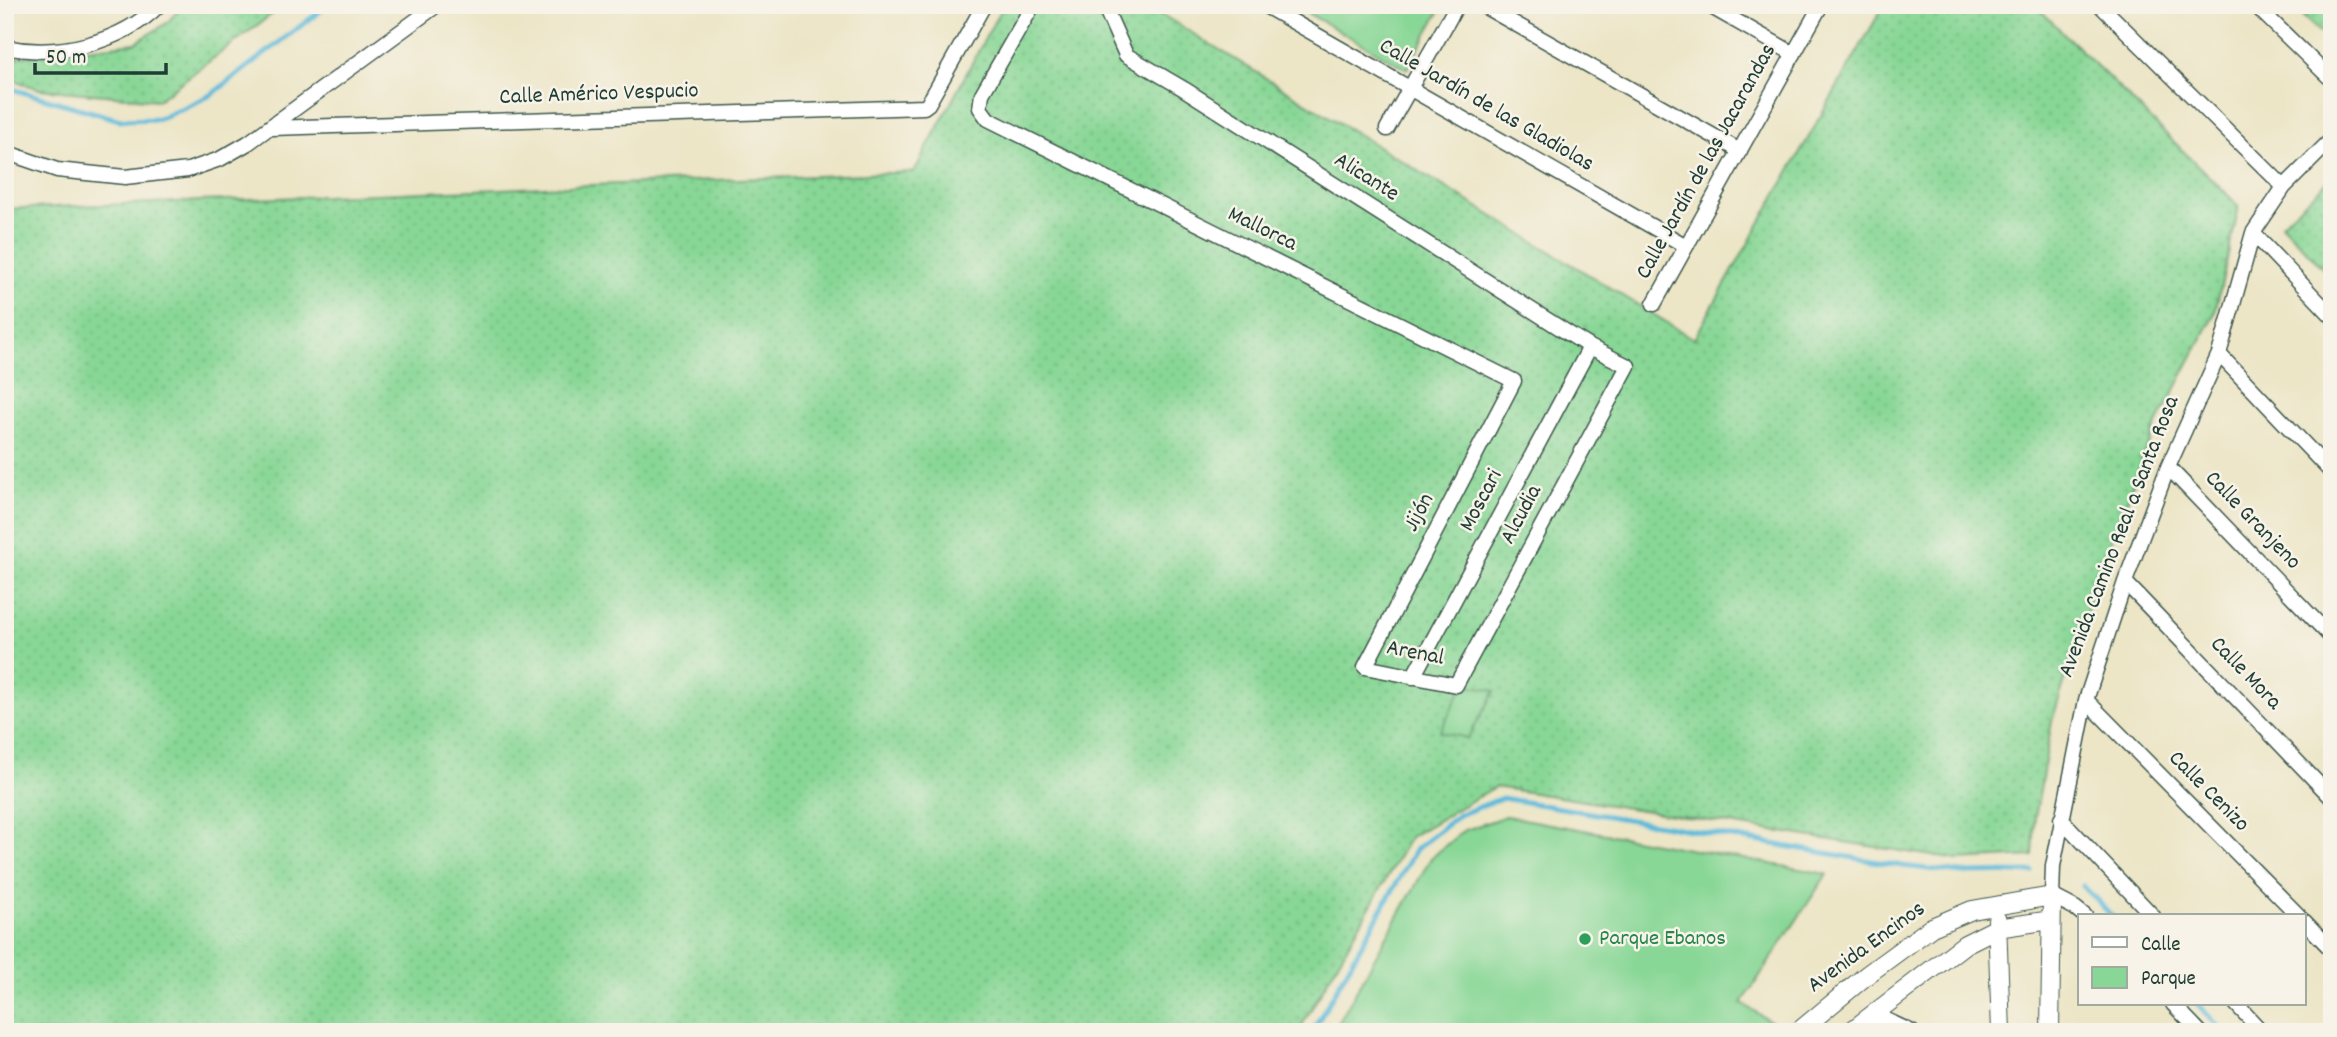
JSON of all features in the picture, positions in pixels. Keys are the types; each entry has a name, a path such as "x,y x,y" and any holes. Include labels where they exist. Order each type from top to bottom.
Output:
{"street":[{"path":"5,152 57,170 125,177 188,170 220,159 271,128 438,5"},
{"name":"Calle Américo Vespucio","path":"271,128 910,108 927,105 984,5"},
{"name":"Mallorca","path":"1033,5 982,94 981,108 988,119 1514,381"},
{"name":"Alicante","path":"1104,5 1126,55 1184,89 1590,347 1628,366"},
{"name":"Calle Jardín de las Gladiolas","path":"1264,5 1686,246"},
{"path":"1387,129 1457,5"},
{"path":"1482,5 1740,151"},
{"path":"1708,5 1794,54"},
{"name":"Calle Jardín de las Jacarandas","path":"1654,304 1821,5"},
{"path":"2100,5 2284,187"},
{"path":"2256,5 2332,80"},
{"path":"5,47 39,51 68,48 108,38 133,27 156,6"},
{"name":"Avenida Camino Real a Santa Rosa","path":"2050,1032 2053,866 2085,700 2168,467 2219,354 2253,233 2284,187 2332,139"},
{"path":"2253,233 2332,316"},
{"name":"Moscari","path":"1413,677 1590,347"},
{"path":"2219,354 2332,473"},
{"name":"Alcudia","path":"1456,685 1628,366"},
{"name":"Jijón","path":"1365,667 1514,381"},
{"name":"Calle Granjeno","path":"2168,467 2332,638"},
{"name":"Calle Mora","path":"2125,582 2332,798"},
{"name":"Arenal","path":"1365,667 1456,685"},
{"name":"Calle Cenizo","path":"2085,700 2297,914"},
{"path":"2062,819 2151,914"},
{"path":"2052,896 2080,912"},
{"name":"Avenida Encinos","path":"1798,1032 1868,974 1932,927 1972,910 2052,896"},
{"path":"1996,906 2001,1032"},
{"path":"1850,1032 1965,944 1997,928 2051,920 2080,912"},
{"path":"2306,923 2332,950"},
{"path":"2174,1006 2200,1032"},
{"path":"2238,1006 2262,1032"},
{"path":"1870,1017 1884,1019 1912,1032"}],"green space":[{"path":"182,5 284,5 158,100 39,89 5,77 5,59 135,43 168,22"},
{"path":"1003,5 1146,5 1694,339 1884,5 2035,5 2239,206 2215,313 2154,430 2097,579 2052,721 2035,818 2033,856 1958,860 1495,787 1410,837 1301,1027 1294,1032 5,1032 5,209 914,172"},
{"path":"1293,5 1443,5 1407,69"},
{"path":"2291,5 2332,5 2332,44"},
{"path":"2332,177 2332,278 2281,224"},
{"path":"1464,684 1495,691 1468,738 1440,732"},
{"name":"Parque Ebanos","path":"1506,816 1827,874 1742,1003 1782,1029 1779,1032 1333,1032 1431,858 1463,831"}],"waterway":[{"path":"5,87 120,120 159,119 211,95 328,5"},
{"path":"1312,1032 1416,849 1459,815 1502,798 1902,866 1963,873 2032,872"},
{"path":"2083,886 2110,914"},
{"path":"2199,1006 2224,1032"}],"place":[{"name":"Parque Ebanos","path":"1585,939"}]}
